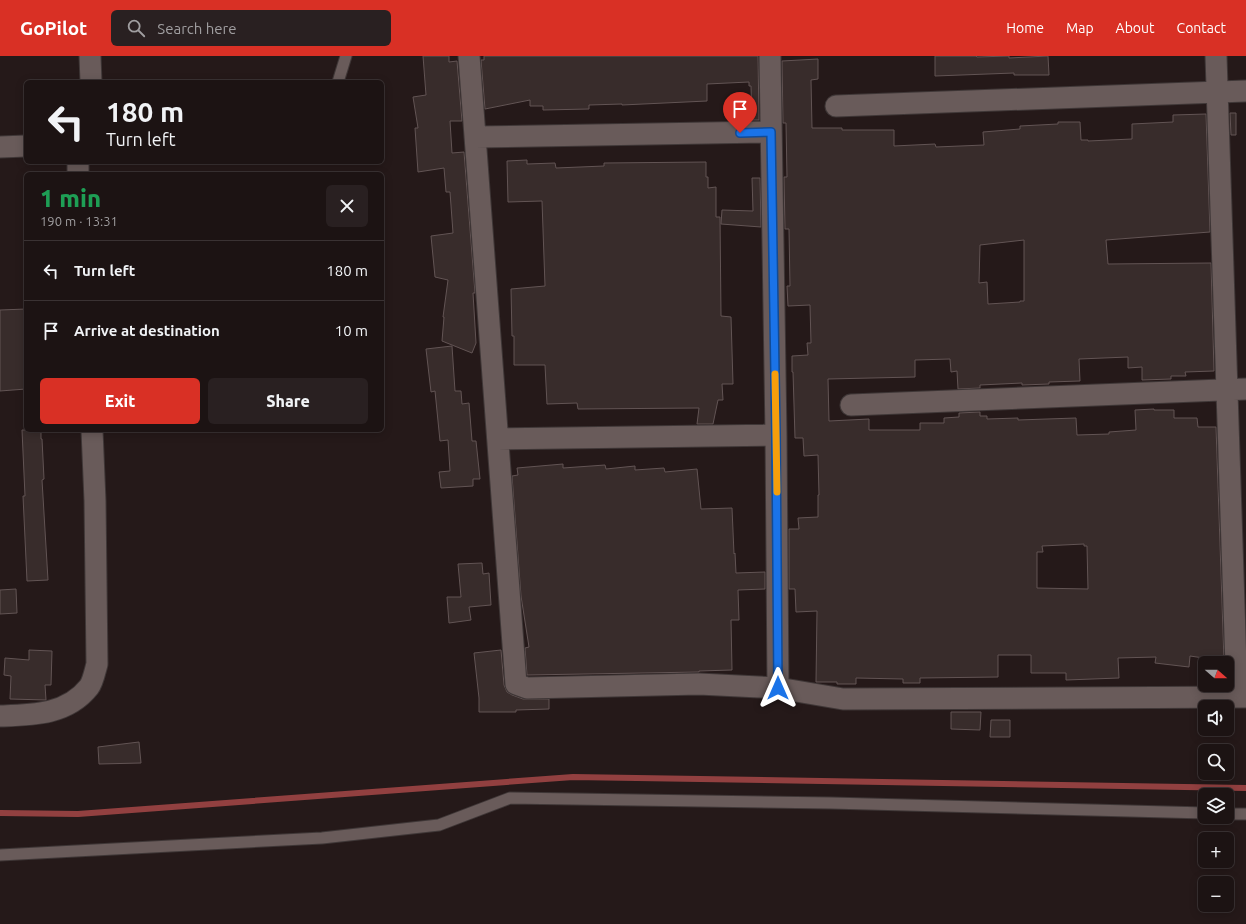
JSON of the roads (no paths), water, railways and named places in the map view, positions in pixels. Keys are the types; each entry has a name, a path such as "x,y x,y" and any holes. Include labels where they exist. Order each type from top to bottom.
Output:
{"street":[{"path":"90,56 90,80"},
{"path":"469,56 516,684 526,688 699,684 778,688 843,699 1242,697 1236,389 1216,56"},
{"path":"770,56 776,435 778,688"},
{"path":"836,106 1246,90"},
{"path":"475,137 771,132"},
{"path":"0,147 24,146"},
{"path":"851,405 1236,389"},
{"path":"0,716 38,715 58,709 75,701 90,686 97,664 95,501 92,432"},
{"path":"498,439 776,435"}],"lane":[{"path":"339,80 346,56"},
{"path":"0,855 10,856 322,838 439,824 510,798 831,803 1198,813"},
{"path":"1234,814 1246,814"}],"waterway":[{"path":"0,813 78,814 573,777 1246,788"}]}
